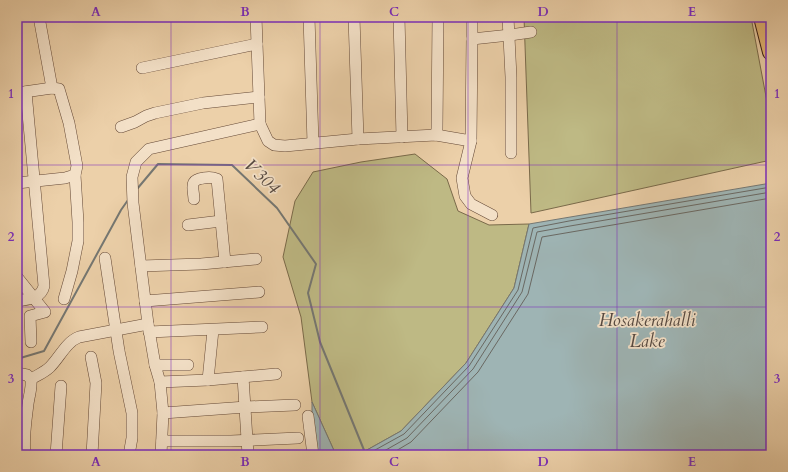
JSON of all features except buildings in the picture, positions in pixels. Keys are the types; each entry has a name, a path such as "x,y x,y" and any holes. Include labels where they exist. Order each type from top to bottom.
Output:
{"highway":[{"path":"762,17 771,52"}],"street":[{"path":"39,17 52,88"},
{"path":"256,17 260,124 268,141 274,145 285,146 358,139 436,135 471,141"},
{"path":"309,17 313,143"},
{"path":"354,17 358,139"},
{"path":"399,17 402,137"},
{"path":"436,135 438,17"},
{"path":"472,17 471,141 462,178 465,196 471,204 492,215"},
{"path":"508,17 510,35 511,153"},
{"path":"472,39 531,32"},
{"path":"142,68 257,44"},
{"path":"17,301 34,298 43,290 44,286 35,181 22,93 52,88 59,89 69,123 77,166 75,175 78,241 72,271 64,299"},
{"path":"121,127 155,113 203,103 259,97"},
{"path":"161,455 163,413 160,382 155,365 149,328 133,203 132,177 136,162 149,149 260,124"},
{"path":"17,183 65,178 75,175"},
{"path":"194,199 192,184 194,181 197,179 212,177 217,179 225,262"},
{"path":"188,225 221,221"},
{"path":"105,258 119,351 132,413 132,438 129,455"},
{"path":"141,266 201,264 256,259"},
{"path":"17,277 45,312 30,316 31,342"},
{"path":"145,301 259,292"},
{"path":"31,379 46,371 68,344 79,337 116,330 149,328 213,330 262,327"},
{"path":"208,380 213,330"},
{"path":"91,357 96,383 92,455"},
{"path":"155,365 188,365"},
{"path":"17,373 28,375 32,384 22,415 25,455"},
{"path":"160,382 208,380 276,374"},
{"path":"243,377 248,455"},
{"path":"56,455 61,386"},
{"path":"163,413 295,405"},
{"path":"308,416 313,455"},
{"path":"162,442 298,438"}],"shaded area":[{"path":"524,17 751,17 771,123 771,160 531,213"},
{"path":"415,154 447,179 458,211 489,225 529,224 514,288 466,363 401,431 358,455 336,455 312,402 301,317 283,257 295,201 313,172 361,162"}],"water":[{"name":"Hosakerahalli Lake","path":"771,183 771,455 358,455 401,431 466,363 514,288 529,224"},
{"path":"312,402 336,455 312,455"}],"waterway":[{"name":"V304","path":"137,189 158,164 232,165 277,208 316,264 308,293 320,342 366,455"},
{"name":"V304","path":"17,359 44,351 121,210 128,200"}]}
